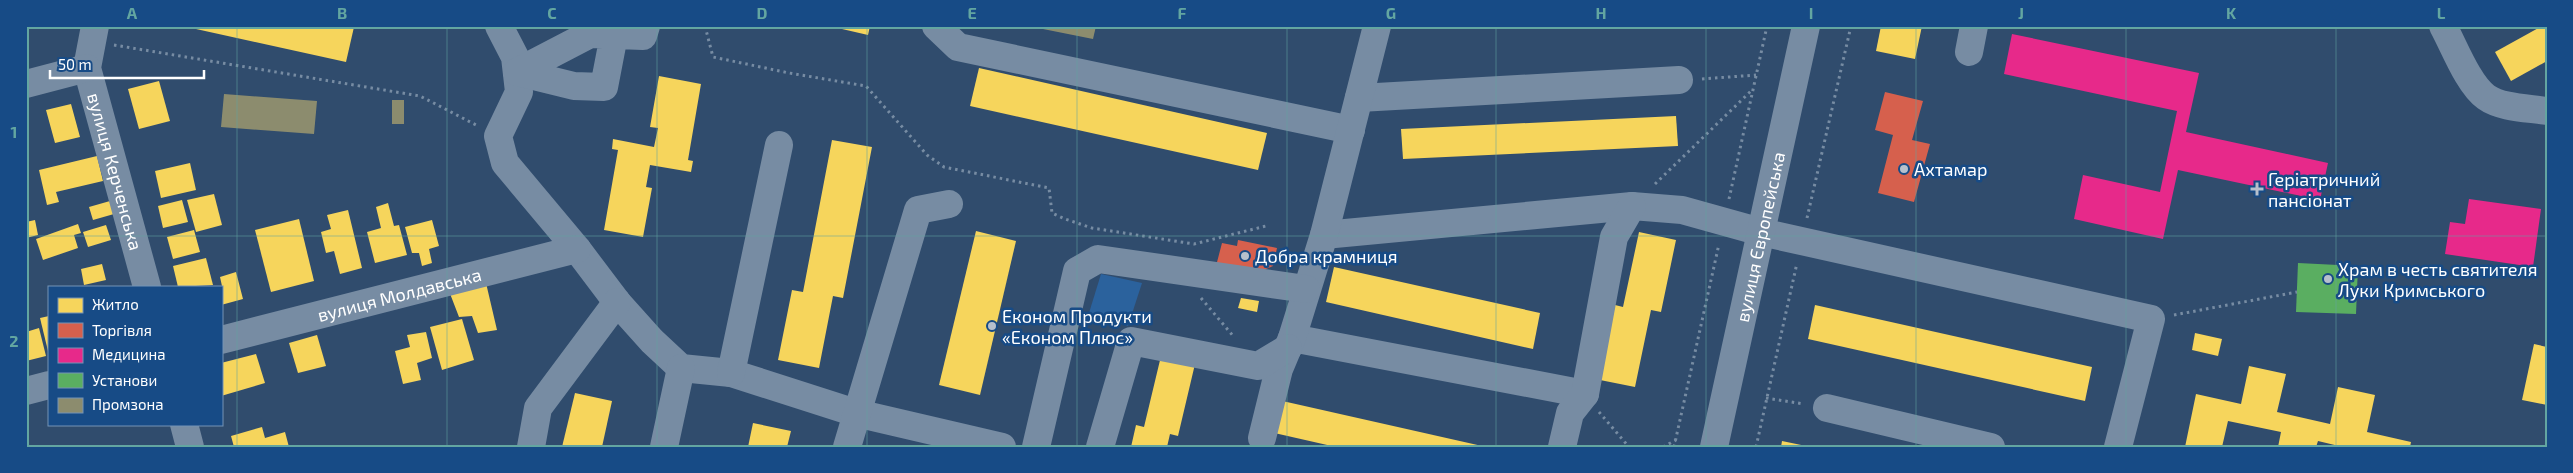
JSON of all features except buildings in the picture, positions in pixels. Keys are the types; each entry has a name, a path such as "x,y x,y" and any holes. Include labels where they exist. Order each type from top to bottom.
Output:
{"street":[{"path":"499,26 515,57 520,92 498,136 505,163 577,249 617,302 652,341 681,368 731,373 856,413 923,438 1002,447"},
{"path":"517,72 590,34 644,36 646,26"},
{"path":"936,26 958,47 1351,130"},
{"path":"1262,438 1279,369 1290,343 1324,235 1377,26"},
{"name":"вулиця Європейська","path":"1714,447 1806,26"},
{"path":"2443,26 2476,87 2486,98 2502,104 2547,111"},
{"name":"вулиця Керченська","path":"94,34 87,68 147,286"},
{"path":"517,72 574,86 604,87 614,35"},
{"path":"26,84 87,68"},
{"path":"1359,98 1679,80"},
{"path":"731,373 779,145"},
{"path":"847,447 918,210 949,204"},
{"path":"1324,235 1632,206 1682,210 1761,232 2151,319 2118,447"},
{"path":"1562,447 1570,413 1585,394 1612,245 1632,206"},
{"name":"вулиця Молдавська","path":"222,340 577,249"},
{"path":"1036,447 1077,271 1098,259 1306,289"},
{"path":"531,447 538,408 617,302"},
{"path":"1100,447 1131,341 1258,366 1290,343 1585,394"},
{"path":"664,447 681,368"},
{"path":"26,391 48,385"},
{"path":"1827,408 1991,447"},
{"path":"185,426 190,447"}],"path":[{"path":"705,26 713,57 789,73 866,86 927,155 944,167 1049,188 1052,213 1065,219 1092,228 1194,244 1266,226"},
{"path":"94,34 420,96 498,136"},
{"path":"1679,80 1756,76"},
{"path":"1632,206 1754,88"},
{"path":"1149,236 1154,243"},
{"path":"1177,270 1258,366"},
{"path":"2151,319 2297,292"},
{"path":"1585,394 1629,447"},
{"path":"1766,398 1827,408"},
{"path":"1663,447 1676,440"}],"shaded area":[{"path":"1101,274 1142,283 1128,326 1089,313"}],"place":[{"name":"Ахтамар","path":"1904,169"},
{"name":"Геріатричний пансіонат","path":"2257,189"},
{"name":"Добра крамниця","path":"1245,256"},
{"name":"Храм в честь святителя Луки Кримського","path":"2328,279"},
{"name":"Економ Продукти «Економ Плюс»","path":"992,326"}]}
